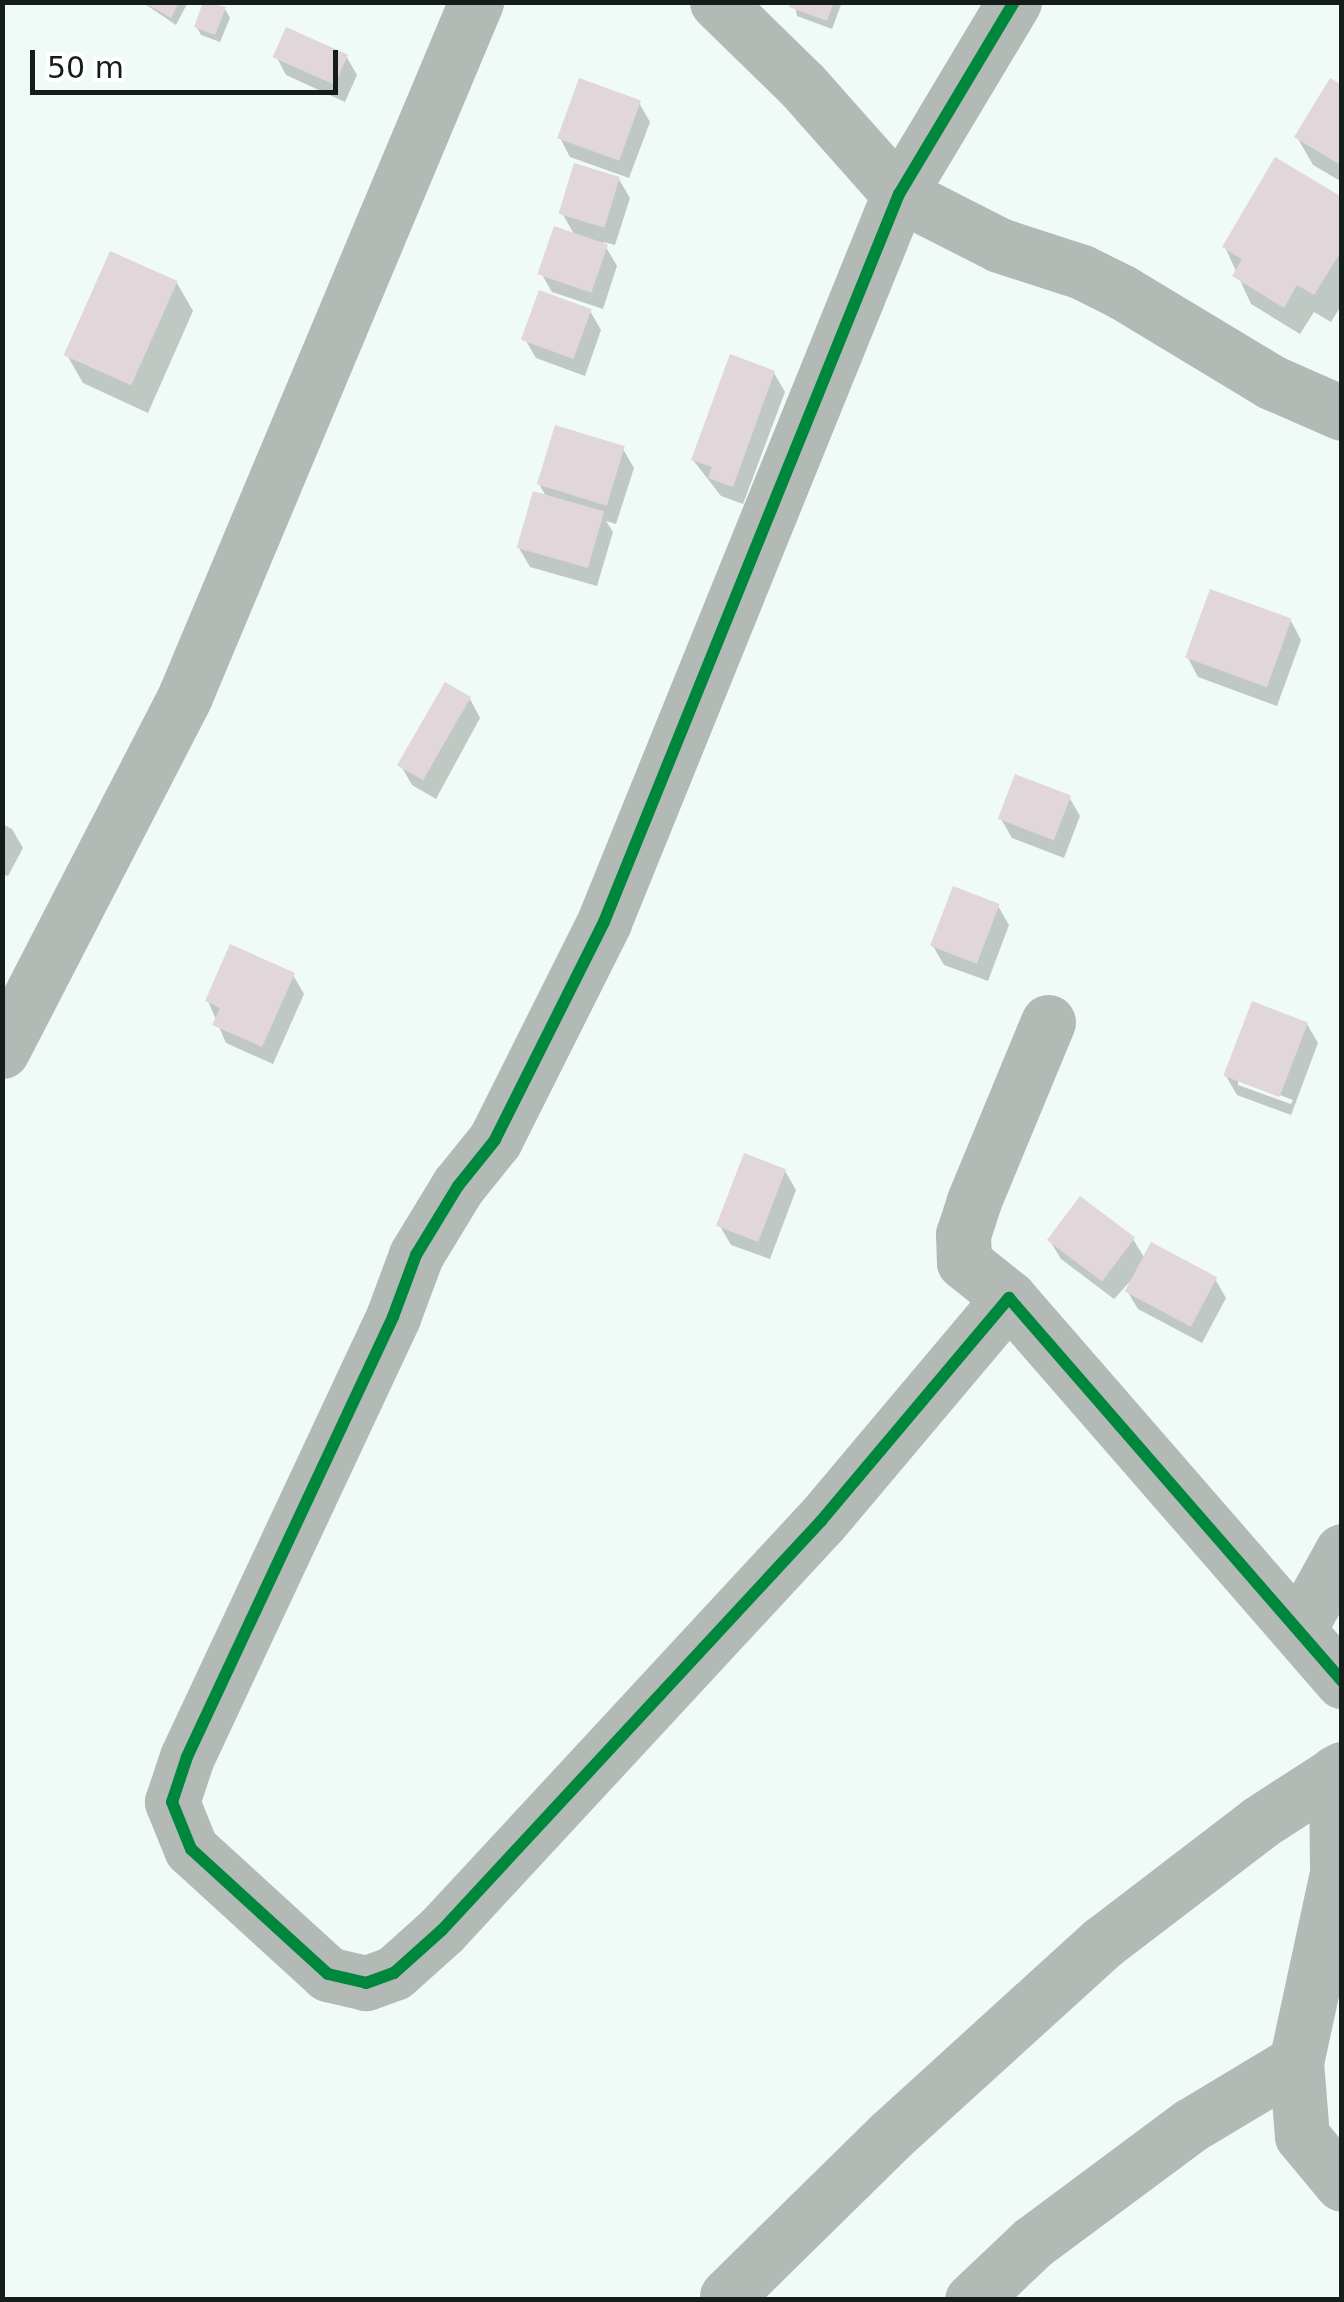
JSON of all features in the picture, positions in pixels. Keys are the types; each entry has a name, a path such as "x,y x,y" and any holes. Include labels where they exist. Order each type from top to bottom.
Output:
{"street":[{"path":"2,1051 185,696 476,2"},
{"path":"717,2 803,86 899,194 1000,244 1082,272 1270,382 1342,413"},
{"path":"1009,1298 820,1521 442,1930 394,1973 366,1983 328,1974 191,1848 172,1802 187,1757 392,1318 416,1255 458,1186 495,1140 604,922 899,194 1014,2"},
{"path":"1048,1022 964,1234 964,1262 1009,1298 1342,1681"},
{"path":"1298,1629 1342,1551"},
{"path":"1339,1770 1337,1873 1296,2062 1302,2136 1342,2184"},
{"path":"727,2296 892,2134 1102,1944 1260,1822 1339,1770"},
{"path":"972,2300 1032,2243 1191,2125 1296,2062"}],"building":[{"path":"143,2 179,2 171,18"},
{"path":"203,2 226,7 215,35 194,27"},
{"path":"791,2 834,2 827,21 789,7"},
{"path":"286,27 348,55 335,85 273,57"},
{"path":"579,78 641,101 619,161 557,138"},
{"path":"1330,78 1342,85 1342,166 1294,137"},
{"path":"1275,157 1342,197 1342,250 1314,295 1297,285 1284,308 1232,276 1242,259 1222,247"},
{"path":"574,163 620,177 604,228 559,214"},
{"path":"554,226 608,245 591,293 537,274"},
{"path":"110,251 178,281 131,385 64,355"},
{"path":"539,290 592,309 573,359 521,340"},
{"path":"730,354 775,371 733,487 708,478 712,467 691,460"},
{"path":"555,425 625,446 607,506 537,484"},
{"path":"533,491 604,511 588,568 517,548"},
{"path":"1210,589 1292,619 1267,687 1185,658"},
{"path":"445,682 471,697 423,780 397,765"},
{"path":"1015,774 1071,796 1054,840 998,819"},
{"path":"953,886 1000,904 977,964 930,946"},
{"path":"230,944 295,973 262,1047 212,1025 220,1008 205,1001"},
{"path":"1252,1001 1308,1023 1279,1097 1223,1076"},
{"path":"744,1153 786,1169 758,1242 716,1226"},
{"path":"1080,1196 1135,1238 1102,1281 1047,1240"},
{"path":"1151,1242 1217,1277 1191,1327 1125,1291"}],"cycle path":[{"path":"1014,2 899,194 604,922 495,1140 458,1186 416,1255 393,1317 187,1757 172,1802 191,1849 328,1974 366,1983 394,1973 442,1930 821,1521 1009,1298 1342,1681"}]}
